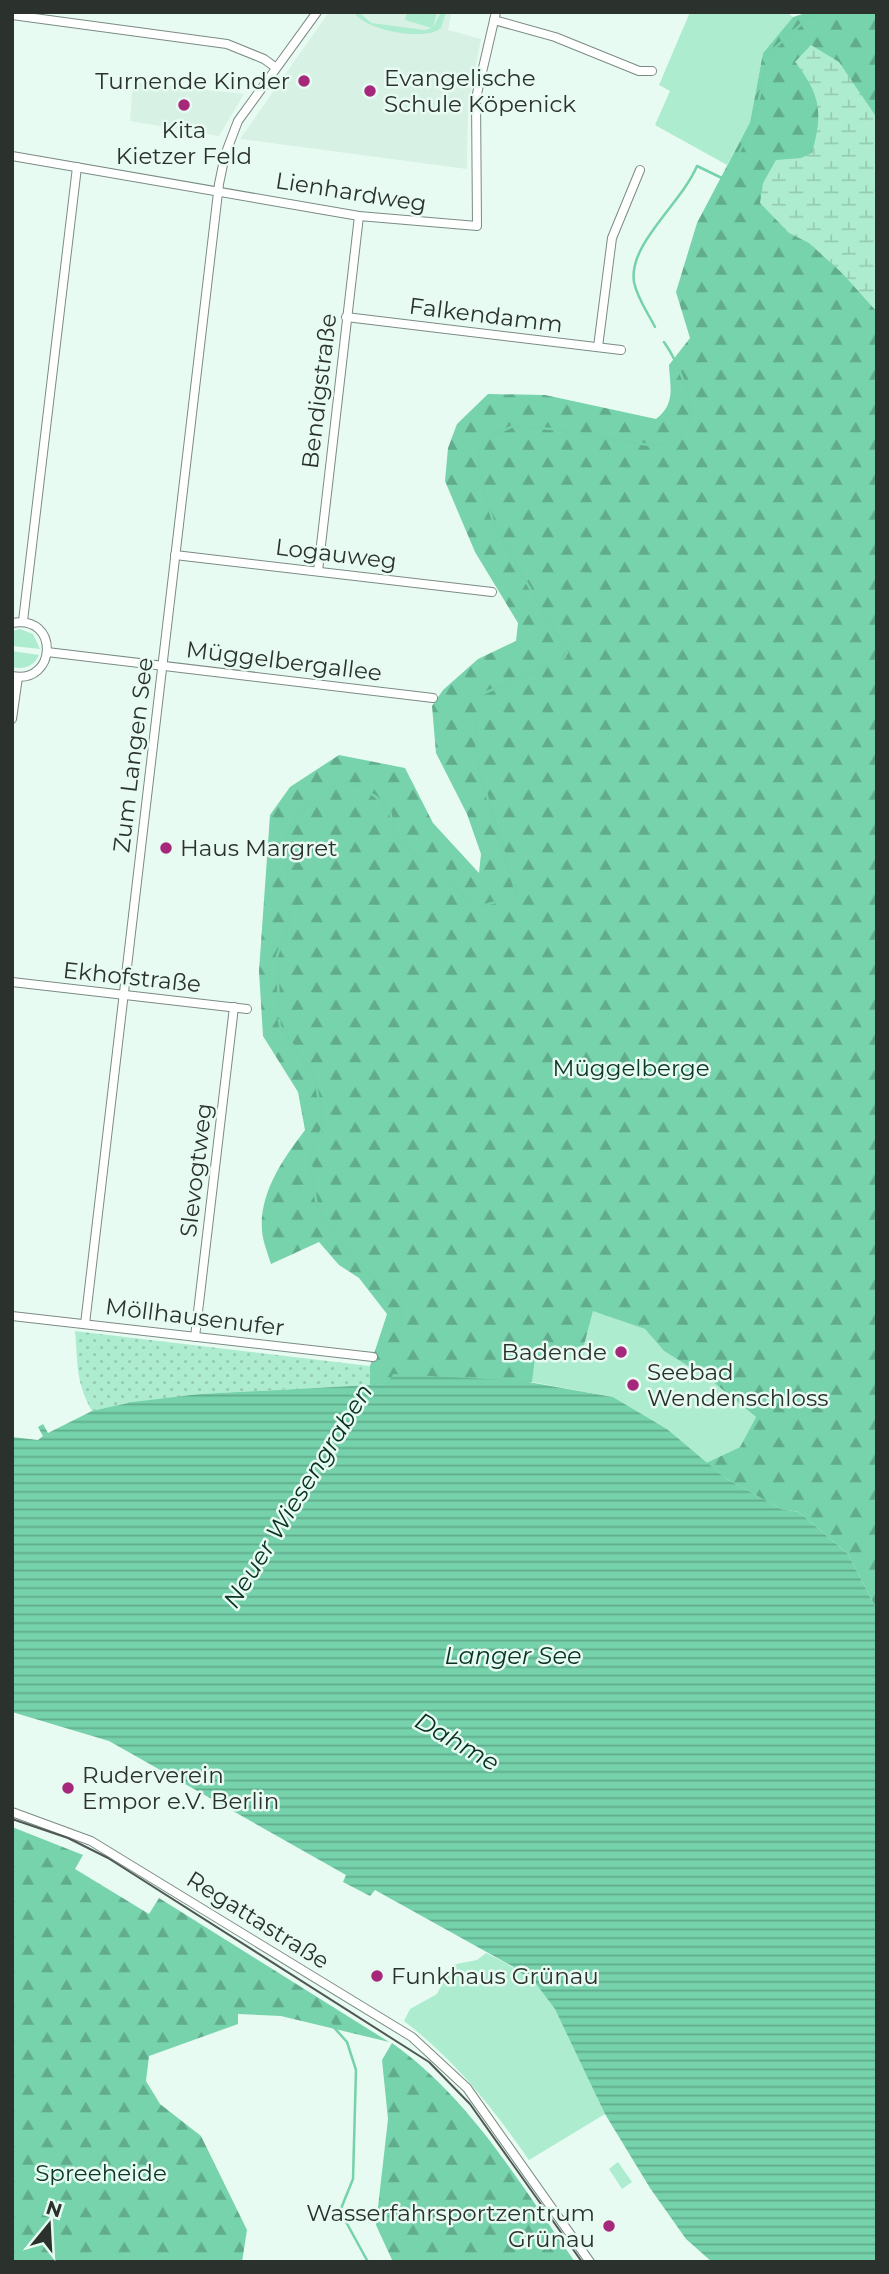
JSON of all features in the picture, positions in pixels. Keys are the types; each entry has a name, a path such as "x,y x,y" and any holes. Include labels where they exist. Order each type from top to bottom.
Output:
{"street":[{"name":"Zum Langen See","path":"85,1324 218,190 233,130 275,67 317,12"},
{"path":"12,15 227,44 264,59 275,67"},
{"path":"495,16 639,71 652,71"},
{"name":"Lienhardweg","path":"12,156 359,216 477,226 476,98 495,16"},
{"path":"23,621 77,167"},
{"path":"598,347 612,238 640,170"},
{"name":"Bendigstraße","path":"318,571 359,216"},
{"name":"Falkendamm","path":"346,317 621,350"},
{"name":"Logauweg","path":"175,555 492,592"},
{"path":"12,622 23,621 41,632 47,652 44,663 35,672 15,676 12,719"},
{"name":"Müggelbergallee","path":"47,652 433,698"},
{"name":"Ekhofstraße","path":"12,982 247,1009"},
{"name":"Slevogtweg","path":"195,1337 234,1007"},
{"name":"Möllhausenufer","path":"12,1316 373,1356"},
{"name":"Regattastraße","path":"12,1812 91,1841 412,2037 467,2088 590,2262"}],"shaded area":[{"name":"Evangelische Schule Köpenick","path":"329,12 452,12 448,30 481,39 468,107 467,169 240,139"},
{"name":"Kita Kietzer Feld","path":"133,82 244,94 219,136 130,121"}],"green space":[{"path":"354,12 359,12 371,23 425,30 432,28 405,20 407,12 437,12 433,28 441,12 446,12 441,28 433,32 409,34 369,24"},
{"path":"690,12 787,12 793,17 763,53 750,122 727,165 655,125 670,91 659,85"},
{"name":"Müggelberge","path":"809,12 877,12 877,1610 848,1554 799,1512 781,1509 725,1478 706,1463 740,1447 756,1417 712,1381 664,1351 645,1329 593,1311 584,1345 535,1359 532,1382 370,1385 370,1366 387,1314 359,1278 339,1265 319,1242 271,1264 262,1231 268,1190 305,1130 298,1092 263,1036 259,971 270,815 290,787 339,755 405,768 433,823 479,873 481,854 467,814 436,753 432,706 443,690 478,659 516,641 518,623 475,552 445,481 448,448 457,424 488,394 545,395 656,419 662,413 667,407 670,395 669,365 690,338 676,292 697,223 750,122 763,53 793,17"},
{"path":"811,45 839,62 877,118 877,312 842,273 809,243 789,233 760,203 763,183 776,160 801,158 812,153 818,127 817,105 810,85 795,62"},
{"path":"20,629 33,634 40,649 12,646 12,631"},
{"path":"12,651 39,655 31,664 16,668 12,667"},
{"name":"Seebad Wendenschloss","path":"593,1310 645,1329 664,1351 712,1381 756,1417 740,1447 706,1463 667,1429 613,1397 532,1382 535,1359 584,1345"},
{"path":"75,1331 370,1366 370,1385 200,1394 92,1411 80,1381"},
{"name":"Spreeheide","path":"12,1827 83,1855 75,1869 149,1914 159,1898 389,2042 281,2016 238,2014 238,2024 149,2056 146,2081 160,2104 201,2136 247,2230 242,2262 12,2262"},
{"path":"486,1953 525,1975 548,1998 567,2029 605,2114 529,2160 472,2085 404,2021 410,2009 437,1994 452,1965 477,1960"},
{"path":"392,2043 420,2065 470,2116 514,2173 575,2262 393,2262 376,2225 388,2119 382,2060"},
{"path":"618,2162 632,2182 622,2189 609,2169"}],"water":[{"name":"Langer See","path":"393,1374 523,1381 613,1397 667,1429 725,1478 781,1509 799,1512 848,1554 877,1610 877,2262 712,2262 686,2239 650,2188 605,2114 555,2009 537,1985 512,1966 375,1890 370,1896 343,1882 346,1875 109,1741 12,1712 12,1437 38,1440 43,1436 38,1427 43,1424 48,1433 92,1411 133,1402 200,1394 388,1384"}],"waterway":[{"path":"768,54 808,18 845,12"},
{"path":"655,327 635,288 634,268 639,253 697,166 726,180 753,123 766,70"},
{"path":"480,695 556,662 564,658 567,652 496,530 483,489 478,451 485,439 513,426 552,429 649,445 675,442 689,423 690,404 679,370 664,342"},
{"path":"279,1008 277,956 290,920 285,851 288,830 309,801 341,783 355,784 375,796 390,811 395,838 478,907 517,896 478,766 475,723"},
{"path":"279,1020 280,1026 314,1076 324,1124 310,1158 317,1207 348,1253 402,1305 399,1336"},
{"path":"321,2013 347,2042 356,2070 353,2179 340,2211 368,2262"}],"tram line":[{"path":"12,1819 68,1838 108,1858 429,2062 470,2104 582,2262"}],"place":[{"name":"Turnende Kinder","path":"304,81"},
{"name":"Evangelische Schule Köpenick","path":"370,91"},
{"name":"Kita Kietzer Feld","path":"184,105"},
{"name":"Haus Margret","path":"166,848"},
{"name":"Badende","path":"621,1352"},
{"name":"Seebad Wendenschloss","path":"633,1385"},
{"name":"Ruderverein Empor e.V. Berlin","path":"68,1788"},
{"name":"Funkhaus Grünau","path":"377,1976"},
{"name":"Wasserfahrsportzentrum Grünau","path":"609,2226"}],"water label":[{"name":"Neuer Wiesengraben","path":"298,1496"},
{"name":"Dahme","path":"457,1742"}]}
